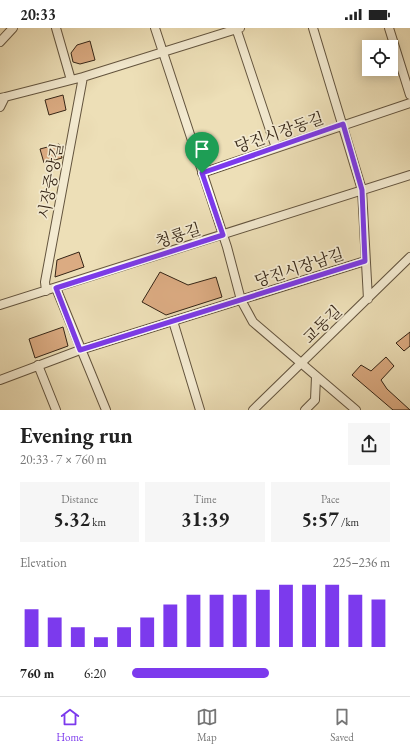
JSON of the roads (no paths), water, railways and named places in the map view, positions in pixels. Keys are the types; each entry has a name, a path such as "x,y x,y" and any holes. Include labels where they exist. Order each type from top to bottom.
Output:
{"street":[{"path":"0,42 13,28"},
{"path":"56,28 71,80"},
{"name":"당진시장남길","path":"155,28 223,235 241,300 253,322 302,362 316,377 356,410"},
{"path":"0,107 2,97 83,77 238,28 276,148"},
{"path":"313,28 362,190 368,299"},
{"path":"389,28 410,95"},
{"name":"시장중앙길","path":"46,291 45,282 83,77"},
{"name":"당진시장동길","path":"202,173 410,102"},
{"name":"청룡길","path":"0,306 410,175"},
{"name":"교동길","path":"253,410 410,257"},
{"name":"당진시장남길","path":"0,380 80,350 365,261"},
{"path":"56,288 80,350 106,410"},
{"path":"172,321 200,410"},
{"path":"38,366 56,410"},
{"path":"305,410 315,400 316,377"}]}
